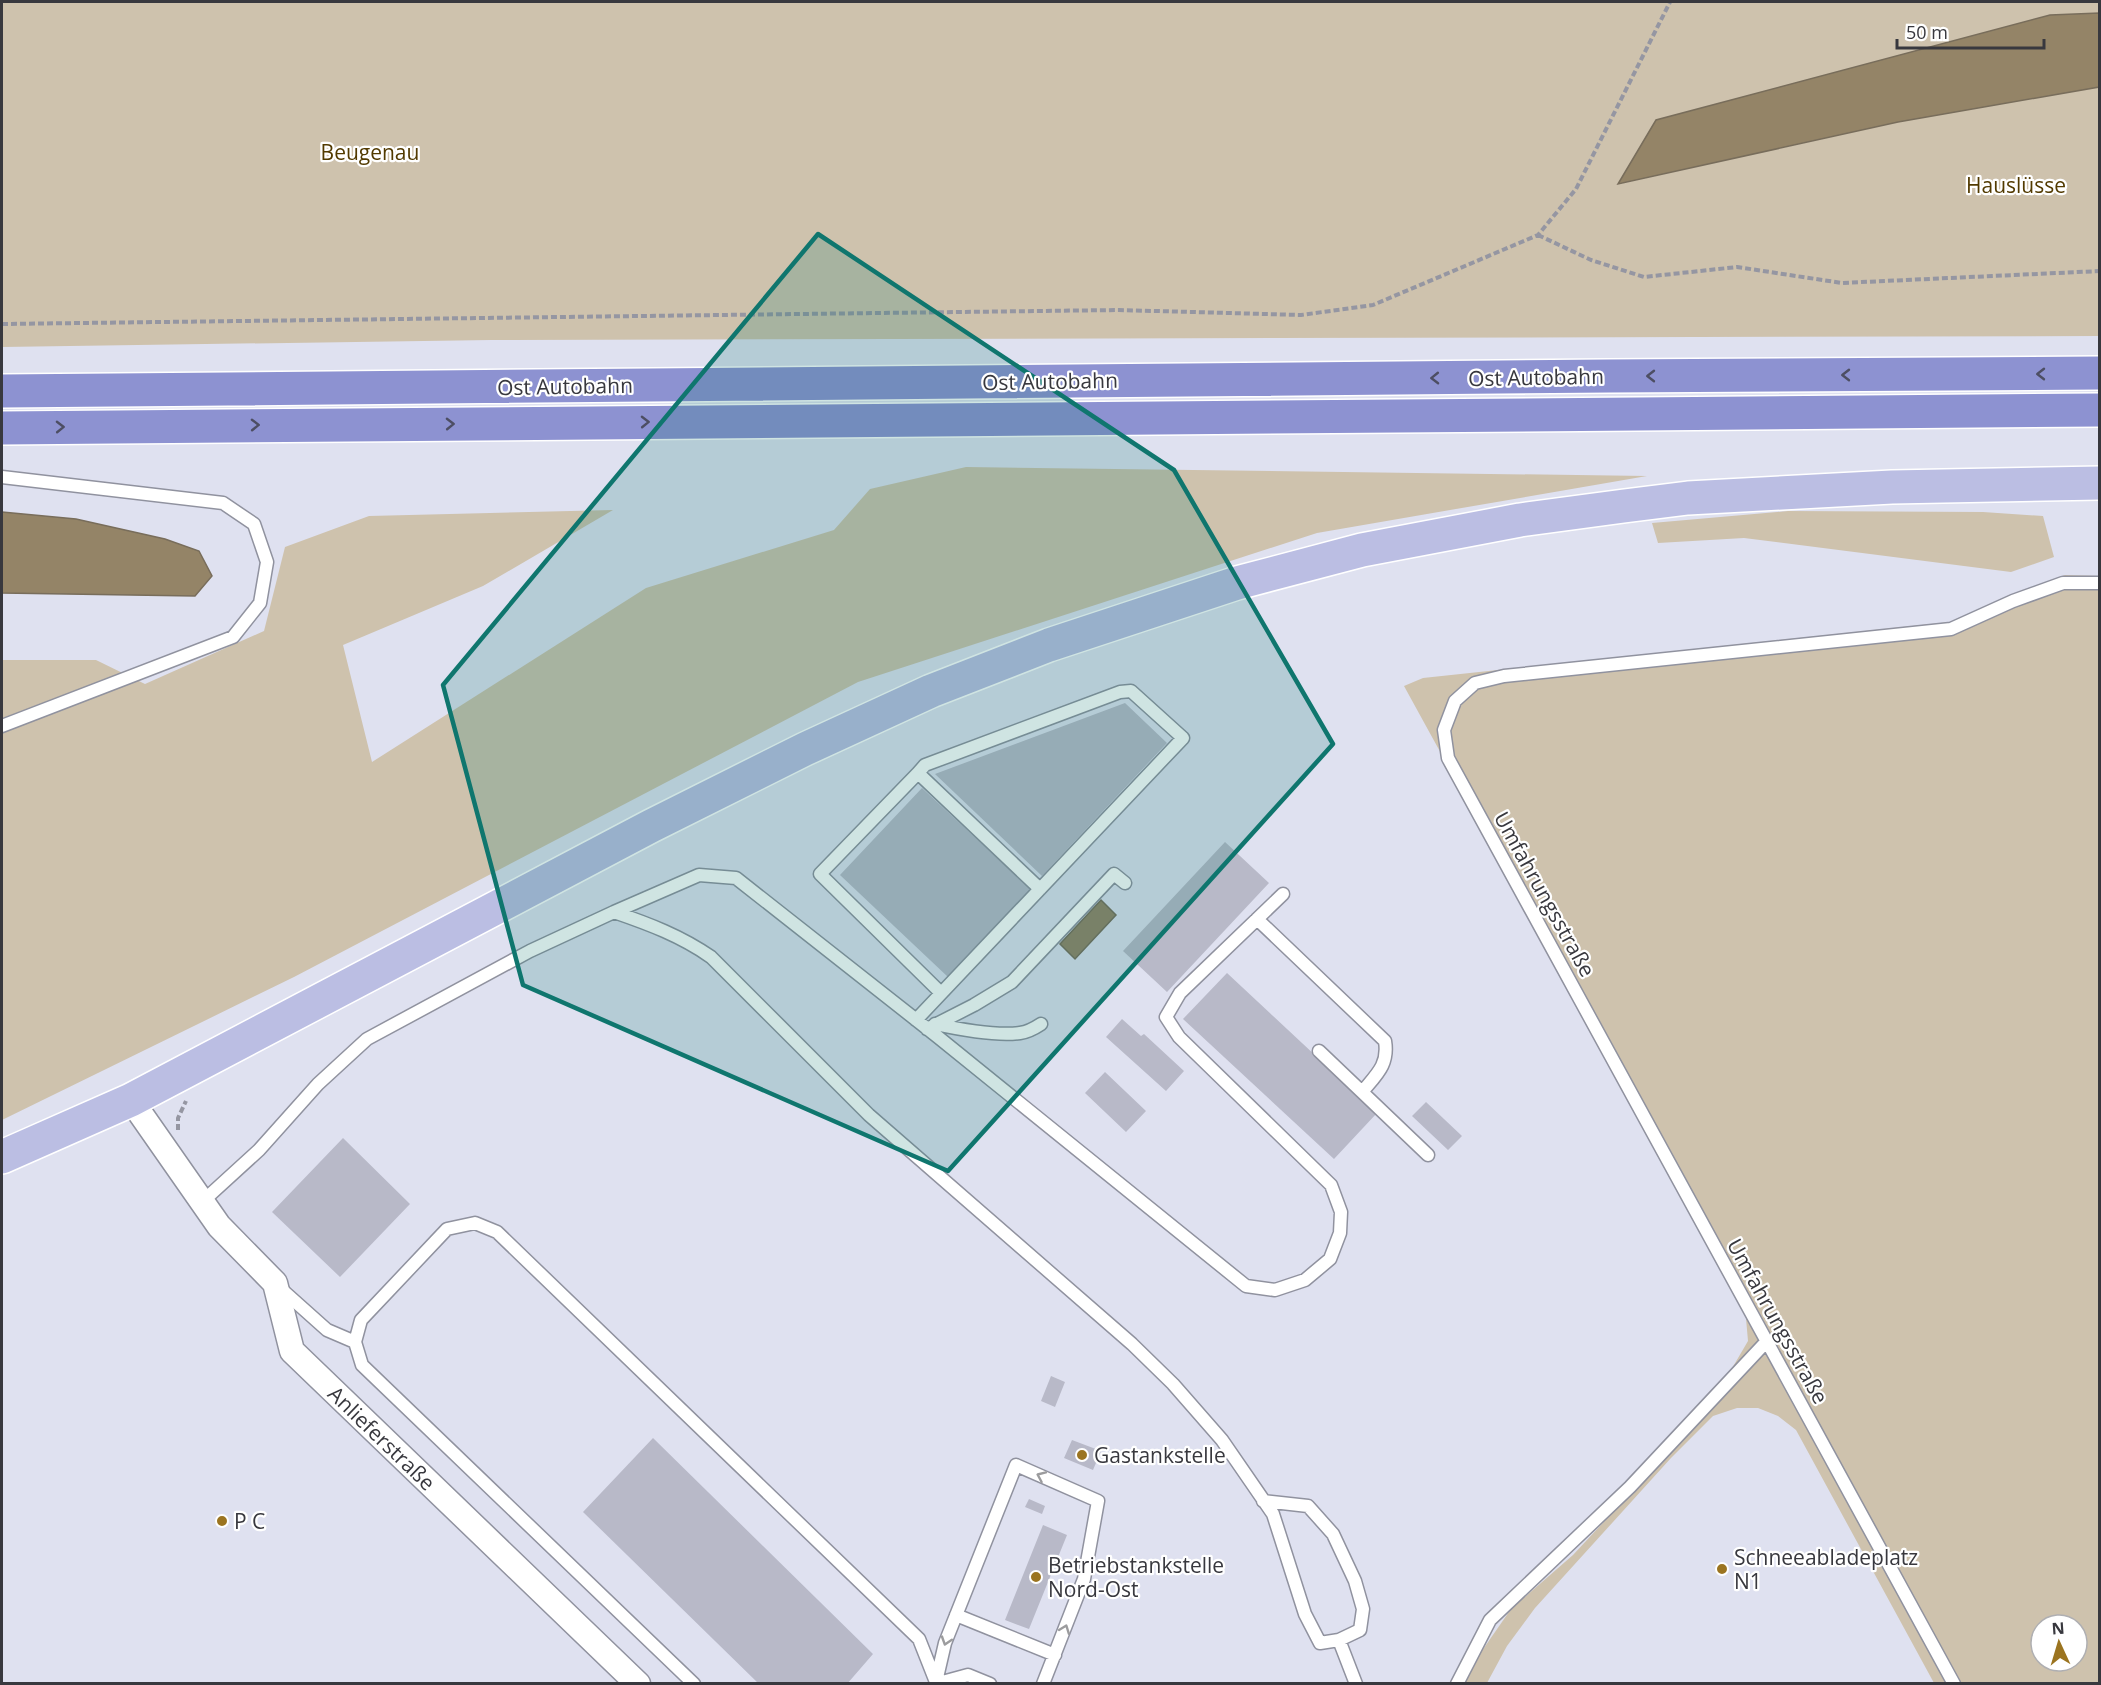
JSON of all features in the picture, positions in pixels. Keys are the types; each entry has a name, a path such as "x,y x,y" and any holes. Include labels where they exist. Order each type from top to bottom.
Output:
{"highway":[{"name":"Ost Autobahn","path":"2,391 1610,376 2100,374"},
{"name":"Ost Autobahn","path":"2,428 2100,410"}],"main road":[{"path":"2,1157 131,1100 651,826 805,749 932,691 1049,645 1237,583 1362,550 1520,520 1688,498 1892,487 2100,483"}],"street":[{"path":"131,1100 219,1226 275,1283"},
{"name":"Anlieferstraße","path":"275,1283 292,1351 638,1683"}],"lane":[{"path":"2,477 223,503 254,524 267,562 260,603 233,637 2,726"},
{"name":"Umfahrungsstraße","path":"1954,1683 1448,758 1444,730 1455,701 1475,683 1504,675 1951,628 2063,583 2100,583"},
{"path":"916,1020 1183,738 1131,691 1120,692 926,765 820,874 941,993"},
{"path":"918,773 1040,889"},
{"path":"931,1026 974,1005 1012,982 1114,874 1125,883"},
{"path":"202,1202 259,1150 318,1084 367,1039 530,951 699,875 736,878 916,1020 931,1026 1019,1034 1041,1024"},
{"path":"931,1026 1246,1286 1275,1290 1305,1280 1330,1259 1340,1233 1341,1212 1331,1185 1179,1037 1167,1017 1179,993 1283,894"},
{"path":"614,912 660,928 687,941 711,957 869,1115 1015,1240 1157,1368 1222,1440 1263,1501 1272,1514 1305,1614 1320,1643 1339,1640 1360,1630 1363,1609 1355,1581 1333,1534 1308,1506 1263,1501"},
{"path":"1257,919 1385,1041 1385,1060 1379,1072 1362,1092"},
{"path":"1319,1051 1428,1155"},
{"path":"694,1683 362,1365 355,1342 361,1320 447,1229 475,1223 497,1232 919,1639 936,1683"},
{"path":"275,1283 327,1330 355,1342"},
{"path":"1457,1683 1490,1620 1630,1487 1767,1341"},
{"path":"936,1683 945,1643 1016,1466 1098,1502 1084,1579 1043,1683"},
{"path":"956,1615 1054,1655"},
{"path":"1339,1640 1356,1683"},
{"path":"936,1683 968,1675 990,1683"}],"path":[{"path":"2,324 1119,310 1301,315 1373,305 1538,235 1576,189 1670,2"},
{"path":"1538,235 1591,261 1644,277 1737,267 1842,283 2100,271"}],"highlighted area":[{"path":"818,234 1174,470 1333,744 948,1171 523,985 443,685"}],"green space":[{"name":"Beugenau","path":"2,2 2099,2 2099,13 2050,15 1619,184 1898,122 2099,87 2099,336 491,340 2,347"},
{"path":"966,467 1647,476 1317,533 858,682 294,977 2,1120 2,660 96,660 145,684 264,631 285,547 369,516 613,510 483,586 343,645 372,762 646,588 834,530 870,489"},
{"path":"1788,511 1983,512 2043,516 2054,557 2011,572 1744,538 1658,543 1652,523"},
{"path":"2065,575 2099,576 2099,1683 1934,1683 1796,1430 1778,1416 1758,1408 1737,1408 1713,1416 1671,1458 1535,1608 1507,1646 1487,1683 1464,1683 1479,1655 1511,1609 1573,1555 1707,1411 1748,1341 1745,1307 1404,686 1423,678 1950,622"}],"shaded area":[{"path":"2099,13 2099,87 1898,122 1618,184 1656,120 2050,15"},
{"path":"2,512 76,519 165,539 199,551 212,576 195,596 2,593"},
{"path":"1101,900 1116,915 1075,959 1060,944"}],"building":[{"path":"1125,703 1167,743 1042,876 935,774"},
{"path":"922,788 1031,890 948,977 840,875"},
{"path":"1225,842 1269,883 1167,992 1123,951"},
{"path":"1227,973 1377,1113 1334,1159 1183,1019"},
{"path":"1122,1019 1141,1036 1144,1034 1184,1071 1166,1091 1106,1037"},
{"path":"1105,1072 1146,1111 1126,1132 1085,1093"},
{"path":"1426,1102 1462,1136 1448,1150 1412,1116"},
{"path":"343,1138 410,1204 340,1277 272,1212"},
{"path":"1051,1376 1065,1382 1055,1407 1041,1401"},
{"path":"653,1438 873,1654 847,1684 759,1684 583,1512"},
{"name":"Gastankstelle","path":"1072,1440 1101,1451 1093,1470 1064,1458"},
{"path":"1029,1499 1045,1506 1042,1514 1025,1507"},
{"name":"Betriebstankstelle Nord-Ost","path":"1043,1525 1067,1535 1029,1629 1005,1620"}],"place":[{"name":"Gastankstelle","path":"1082,1455"},
{"name":"P C","path":"222,1521"},
{"name":"Schneeabladeplatz N1","path":"1722,1569"},
{"name":"Betriebstankstelle Nord-Ost","path":"1036,1577"}],"park label":[{"name":"Hauslüsse","path":"2016,185"}]}
